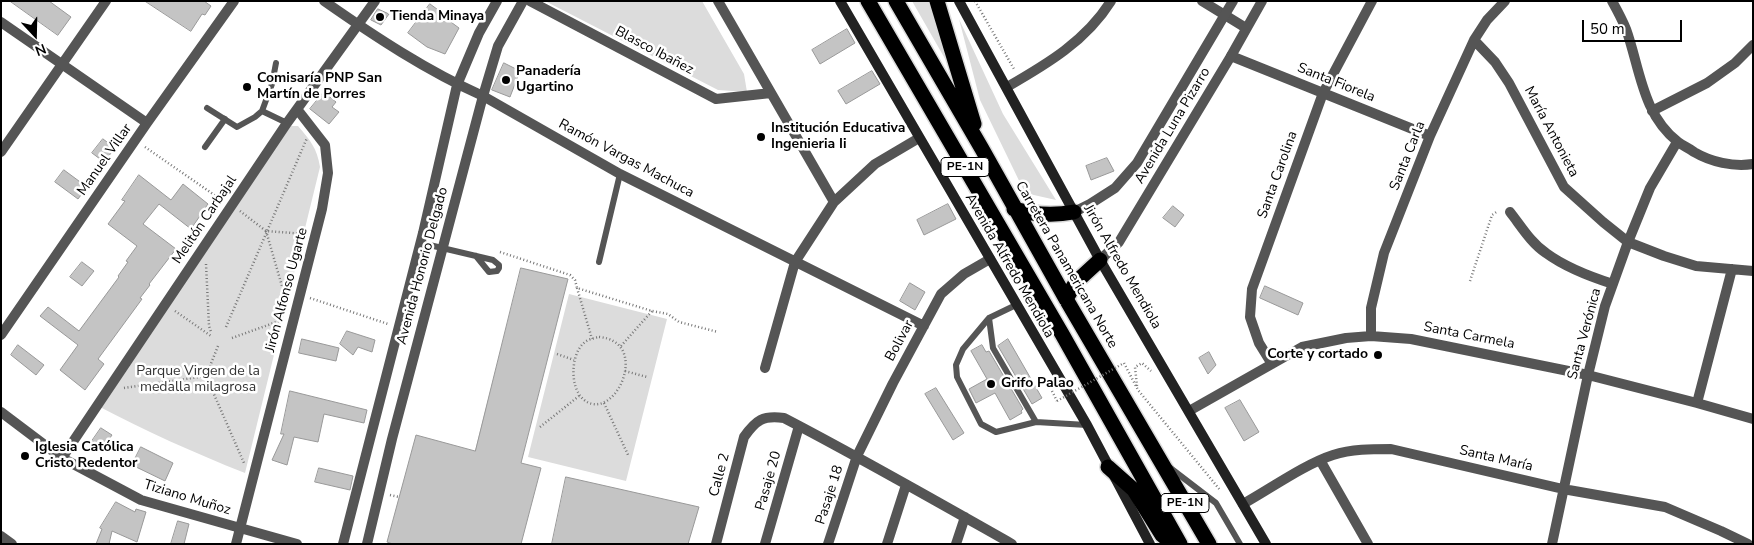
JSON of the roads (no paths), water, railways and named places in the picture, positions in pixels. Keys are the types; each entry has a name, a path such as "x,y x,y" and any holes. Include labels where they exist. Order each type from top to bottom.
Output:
{"highway":[{"name":"PE-1N","path":"868,1 1062,334 1180,544"},
{"name":"Carretera Panamericana Norte","path":"896,1 982,149 1014,209 1209,544"},
{"path":"937,1 982,149"},
{"path":"1014,209 1048,215 1074,212"},
{"path":"1066,299 1076,282 1100,260"},
{"path":"1108,467 1134,490 1162,535 1173,544"}],"main road":[{"name":"Avenida Alfredo Mendiola","path":"840,1 1087,425 1108,467"},
{"name":"Jirón Alfredo Mendiola","path":"959,1 1100,260 1266,544"},
{"path":"1108,467 1150,544"}],"street":[{"path":"1,152 106,1"},
{"name":"Manuel Villar","path":"1,335 234,1"},
{"name":"Ramón Vargas Machuca","path":"324,1 359,26 457,85 483,96 620,174 924,326"},
{"name":"Melitón Carbajal","path":"62,458 297,109 359,26 375,1"},
{"name":"Avenida Honorio Delgado","path":"343,544 421,243 457,85 478,33 497,1"},
{"name":"Avenida Honorio Delgado","path":"367,544 392,438 483,96 498,46 523,1"},
{"name":"Blasco Ibañez","path":"530,1 716,99 771,93"},
{"path":"718,1 834,202"},
{"path":"1007,87 1045,65 1081,38 1111,1"},
{"path":"1202,1 1246,28"},
{"name":"Avenida Luna Pizarro","path":"1074,212 1114,188 1137,163 1233,1"},
{"name":"Avenida Luna Pizarro","path":"1100,260 1120,242 1262,1"},
{"name":"Santa Carolina","path":"1272,364 1259,343 1250,317 1252,289 1323,93 1372,1"},
{"name":"Santa Carla","path":"1371,336 1371,308 1384,253 1430,136 1474,40 1487,20 1505,1"},
{"path":"1612,1 1626,29 1645,96 1652,111 1664,128 1677,142 1707,159 1742,166 1753,164"},
{"path":"1,22 148,123"},
{"name":"María Antonieta","path":"1474,40 1495,62 1509,83 1564,187 1628,242 1696,266 1753,271"},
{"path":"1652,111 1707,83 1735,64 1753,45"},
{"name":"Santa Fiorela","path":"1231,56 1430,136"},
{"name":"Jirón Alfonso Ugarte","path":"236,544 316,235 328,173 325,145 297,109"},
{"path":"765,368 795,262 834,202 875,164 919,138"},
{"name":"Santa Verónica","path":"1552,544 1588,374 1605,306 1650,188 1677,142"},
{"path":"1510,212 1534,243 1546,253 1590,276 1613,284"},
{"name":"Bolivar","path":"857,456 942,294 964,274 990,259"},
{"path":"1697,403 1732,270"},
{"name":"Santa Carmela","path":"1189,411 1302,347 1346,338 1371,336 1411,338 1588,374 1753,419"},
{"name":"Tiziano Muñoz","path":"1,412 62,458 141,500 297,544"},
{"name":"Calle 2","path":"716,544 744,438 751,427 760,419 771,417 784,418 799,426"},
{"path":"799,426 857,456 1012,544"},
{"name":"Pasaje 20","path":"765,544 799,426"},
{"name":"Santa María","path":"1243,504 1320,460 1362,449 1391,449 1563,489 1665,508 1722,531 1748,544"},
{"name":"Pasaje 18","path":"828,544 857,456"},
{"path":"1320,460 1368,544"},
{"path":"887,544 906,485"},
{"path":"956,544 965,517"},
{"path":"1,536 12,544"}],"lane":[{"path":"207,108 238,127 255,118 262,111 272,84 276,63"},
{"path":"262,111 288,123"},
{"path":"205,147 225,119"},
{"path":"599,262 620,174"},
{"path":"421,243 476,256"},
{"path":"1016,304 989,318 963,349 956,365 957,377 981,424 996,432 1036,422 1087,425"},
{"path":"989,318 993,348 1036,422"},
{"path":"1161,461 1216,503 1240,544"}],"place":[{"name":"Tienda Minaya","path":"380,17"},
{"name":"Panadería Ugartino","path":"506,80"},
{"name":"Comisaría PNP San Martín de Porres","path":"247,87"},
{"name":"Institución Educativa Ingenieria Ii","path":"761,137"},
{"name":"Corte y cortado","path":"1378,355"},
{"name":"Grifo Palao","path":"991,384"},
{"name":"Iglesia Católica Cristo Redentor","path":"25,456"}],"park label":[{"name":"Parque Virgen de la medalla milagrosa","path":"198,380"}]}
